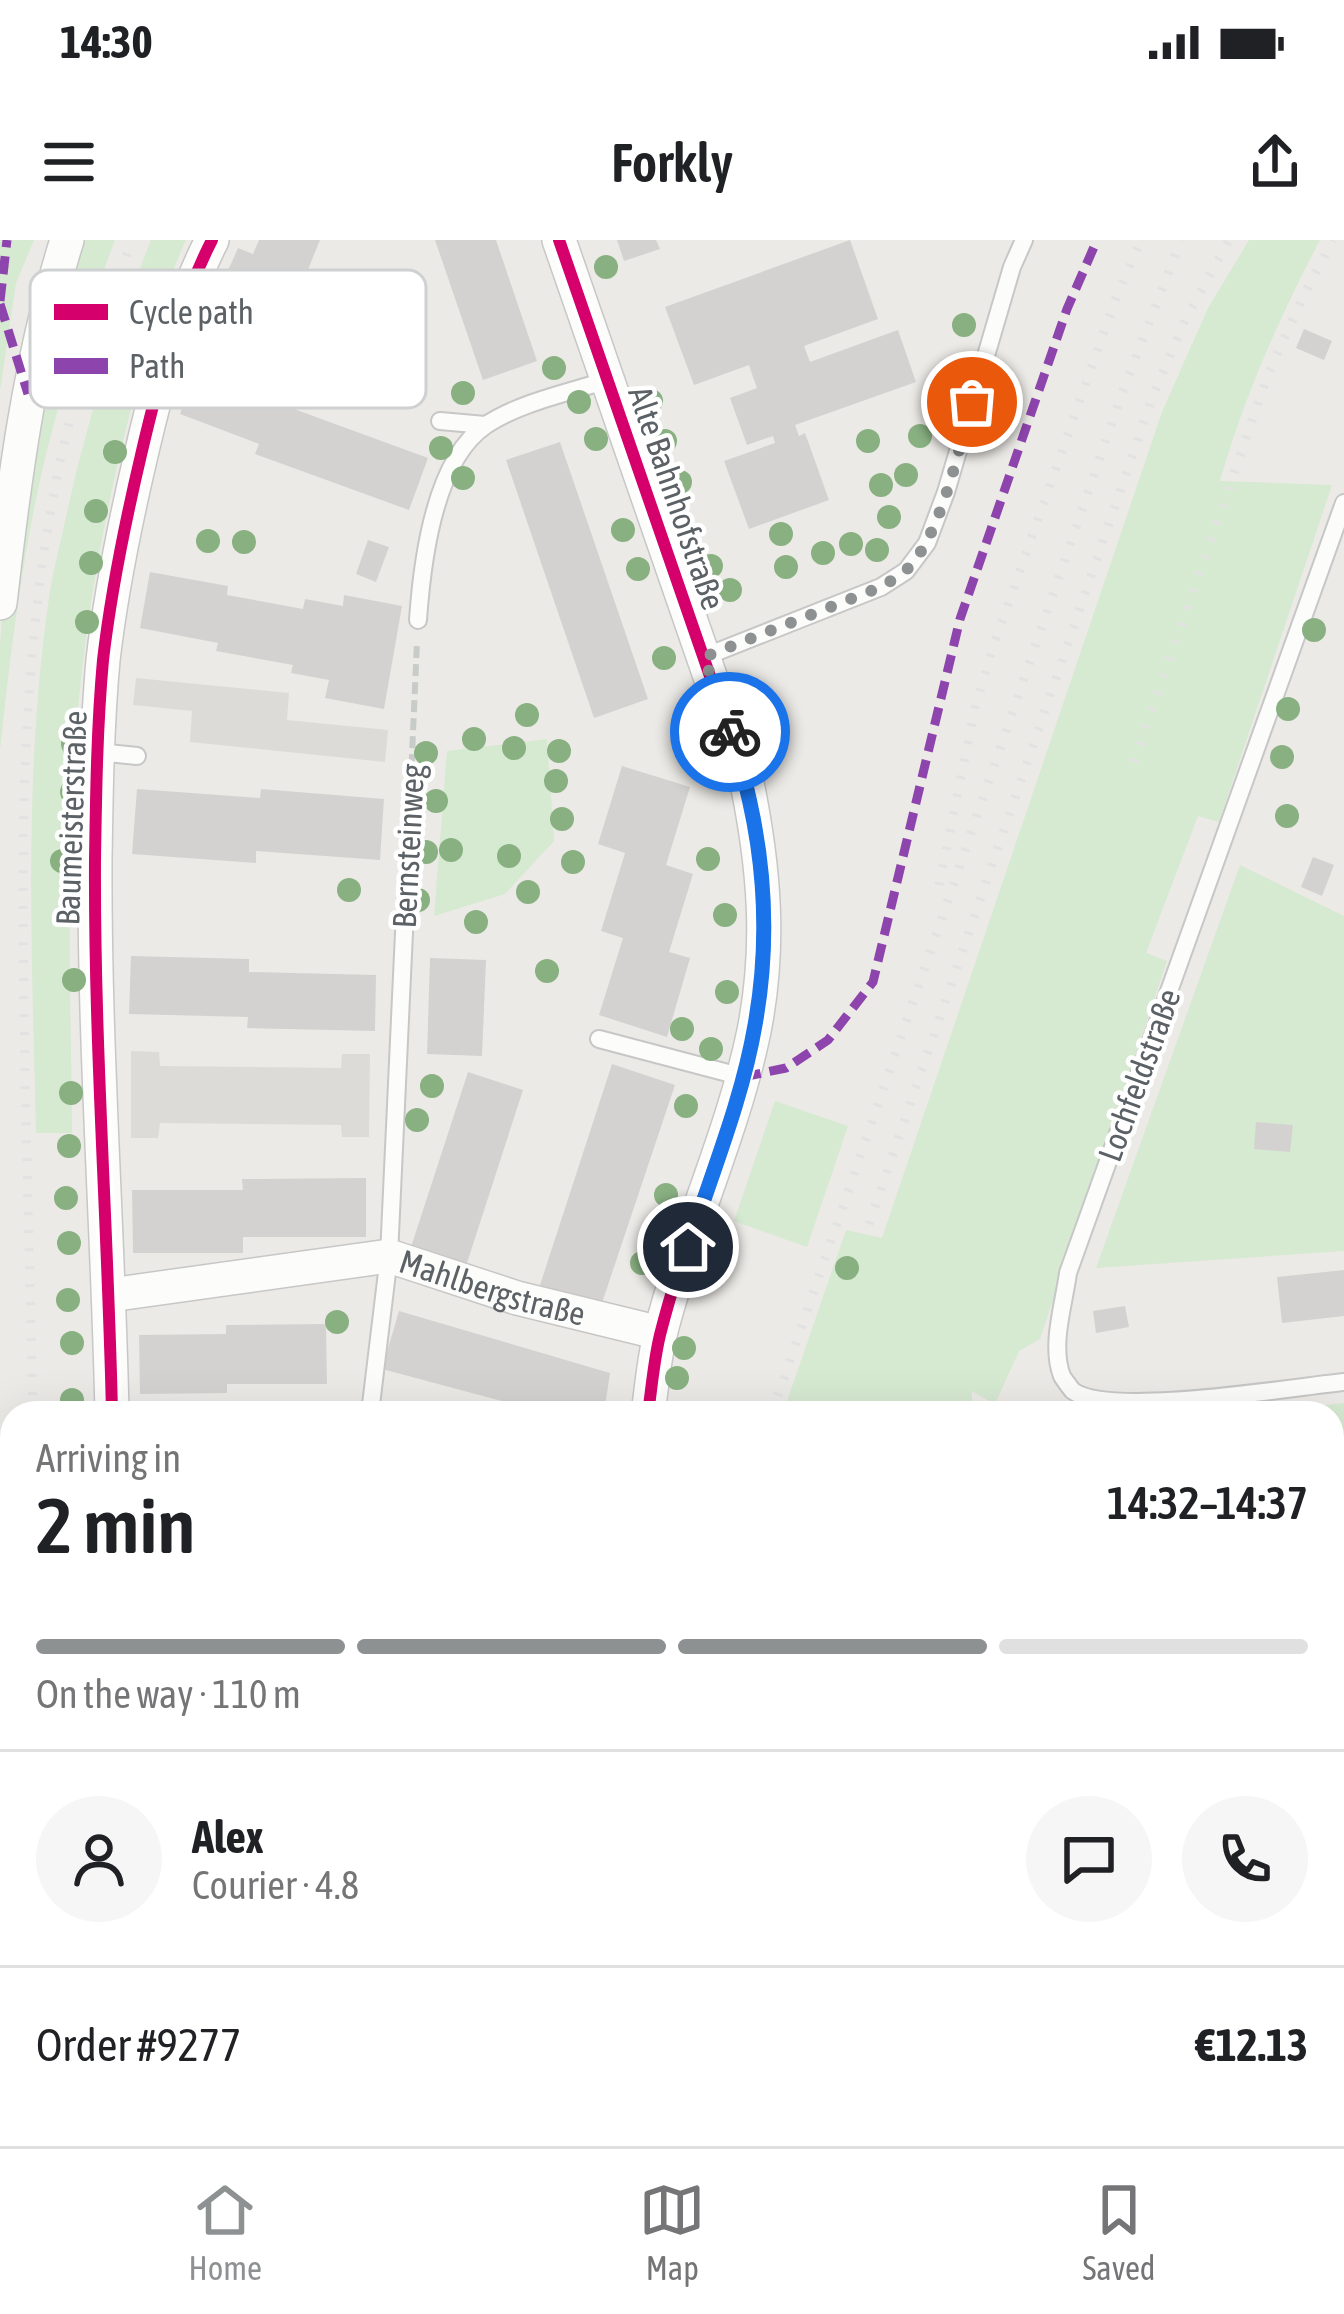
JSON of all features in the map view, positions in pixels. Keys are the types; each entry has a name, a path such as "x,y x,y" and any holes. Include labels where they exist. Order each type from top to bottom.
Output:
{"street":[{"path":"60,270 68,240"},
{"name":"Baumeisterstraße","path":"200,270 212,240"},
{"name":"Alte Bahnhofstraße","path":"559,240 747,783 765,915 755,1027 660,1333 650,1401"},
{"path":"0,603 30,386"},
{"name":"Baumeisterstraße","path":"112,1401 94,970 98,752 115,662 120,543 144,483 153,408"},
{"name":"Mahlbergstraße","path":"110,1295 389,1256 520,1286 660,1333"}],"lane":[{"path":"704,657 881,587 906,571 927,543 946,492 1024,240"},
{"path":"418,620 430,528 467,443 485,425 517,410 608,380"},
{"path":"440,422 485,425"},
{"name":"Lochfeldstraße","path":"1344,503 1068,1274 1058,1357 1063,1378 1073,1390 1122,1401 1178,1400 1344,1382"},
{"path":"98,752 137,756"},
{"name":"Bernsteinweg","path":"371,1401 389,1256 405,911"},
{"path":"599,1039 743,1077"}],"shaded area":[{"path":"136,678 289,693 287,720 388,730 385,762 190,742 192,711 133,705"},
{"path":"131,1051 159,1052 160,1066 341,1068 342,1054 370,1054 369,1137 342,1137 341,1125 160,1123 158,1138 131,1138"}],"green space":[{"path":"0,240 34,240 16,283 0,391"},
{"path":"83,240 115,240 104,270 72,270"},
{"path":"151,240 186,240 174,270 140,270"},
{"path":"1249,240 1320,240 1264,358 1220,481 1332,485 1219,822 1198,816 1146,953 1167,961 1040,1339 1019,1351 996,1401 972,1391 972,1401 787,1401 846,1230 882,1238 1162,412 1208,308"},
{"path":"38,408 59,408 19,599 0,750 5,578"},
{"path":"94,408 131,408 105,522 77,720 71,823 72,1133 36,1133 35,731 49,598"},
{"path":"547,739 554,841 505,894 434,916 447,751"},
{"path":"1240,865 1344,916 1344,1251 1096,1268"},
{"path":"775,1101 848,1126 807,1247 734,1221"}],"building":[{"path":"259,240 320,240 308,270 228,270 238,248 253,254"},
{"path":"435,240 496,240 537,361 483,380"},
{"path":"617,240 656,240 660,249 624,261"},
{"path":"850,240 878,319 804,346 810,362 898,330 916,382 795,425 799,436 805,433 829,500 749,529 724,461 775,443 773,436 747,445 730,398 757,388 749,365 694,385 665,307"},
{"path":"1304,329 1332,341 1324,360 1296,348"},
{"path":"182,408 291,408 428,458 409,510 255,454 259,444 180,414"},
{"path":"560,442 648,699 594,718 506,460"},
{"path":"368,540 389,547 376,582 356,574"},
{"path":"150,572 228,586 227,595 303,609 305,599 343,606 344,595 402,606 384,709 325,698 329,680 291,673 293,665 216,651 218,643 140,628"},
{"path":"622,766 690,787 666,865 693,874 669,952 690,958 667,1037 599,1015 623,938 601,931 625,853 598,844"},
{"path":"137,789 260,798 261,789 384,799 380,860 256,851 256,863 132,854"},
{"path":"1313,857 1334,865 1322,896 1301,887"},
{"path":"131,956 249,959 249,972 376,975 375,1031 247,1028 248,1017 129,1014"},
{"path":"430,958 486,960 482,1056 427,1054"},
{"path":"612,1064 675,1085 601,1306 540,1285"},
{"path":"468,1072 523,1090 466,1266 411,1247"},
{"path":"1256,1122 1293,1125 1290,1152 1254,1149"},
{"path":"366,1178 366,1237 243,1237 243,1253 133,1253 132,1190 243,1190 242,1179"},
{"path":"1344,1270 1344,1316 1282,1323 1277,1277"},
{"path":"1125,1306 1129,1327 1096,1333 1093,1311"},
{"path":"399,1311 610,1373 606,1401 501,1401 382,1369"},
{"path":"326,1324 327,1384 227,1384 227,1393 140,1394 139,1335 226,1334 226,1325"}],"railway":[{"path":"121,270 132,240"},
{"path":"939,885 975,708 993,647 1116,298 1141,240"},
{"path":"776,1401 1121,396 1181,240"},
{"path":"869,1224 1151,401 1185,320 1229,240"},
{"path":"1134,762 1269,372 1333,240"},
{"path":"33,1401 24,802 38,595 61,457 74,408"}],"marked path":[{"path":"0,301 7,240"},
{"path":"743,1077 786,1068 828,1040 873,982 960,619 1067,309 1097,240"},
{"path":"0,304 28,394"}],"cycle path":[{"path":"198,270 212,240"},
{"path":"559,240 747,783 761,876 764,937 754,1031 661,1331 650,1401"},
{"path":"112,1401 95,929 99,710 110,608 152,408"}],"way so far":[{"path":"730,732 704,657 881,587 906,571 927,543 972,402"}],"route":[{"path":"688,1247 743,1077 763,972 760,852 747,783 730,732"}]}
